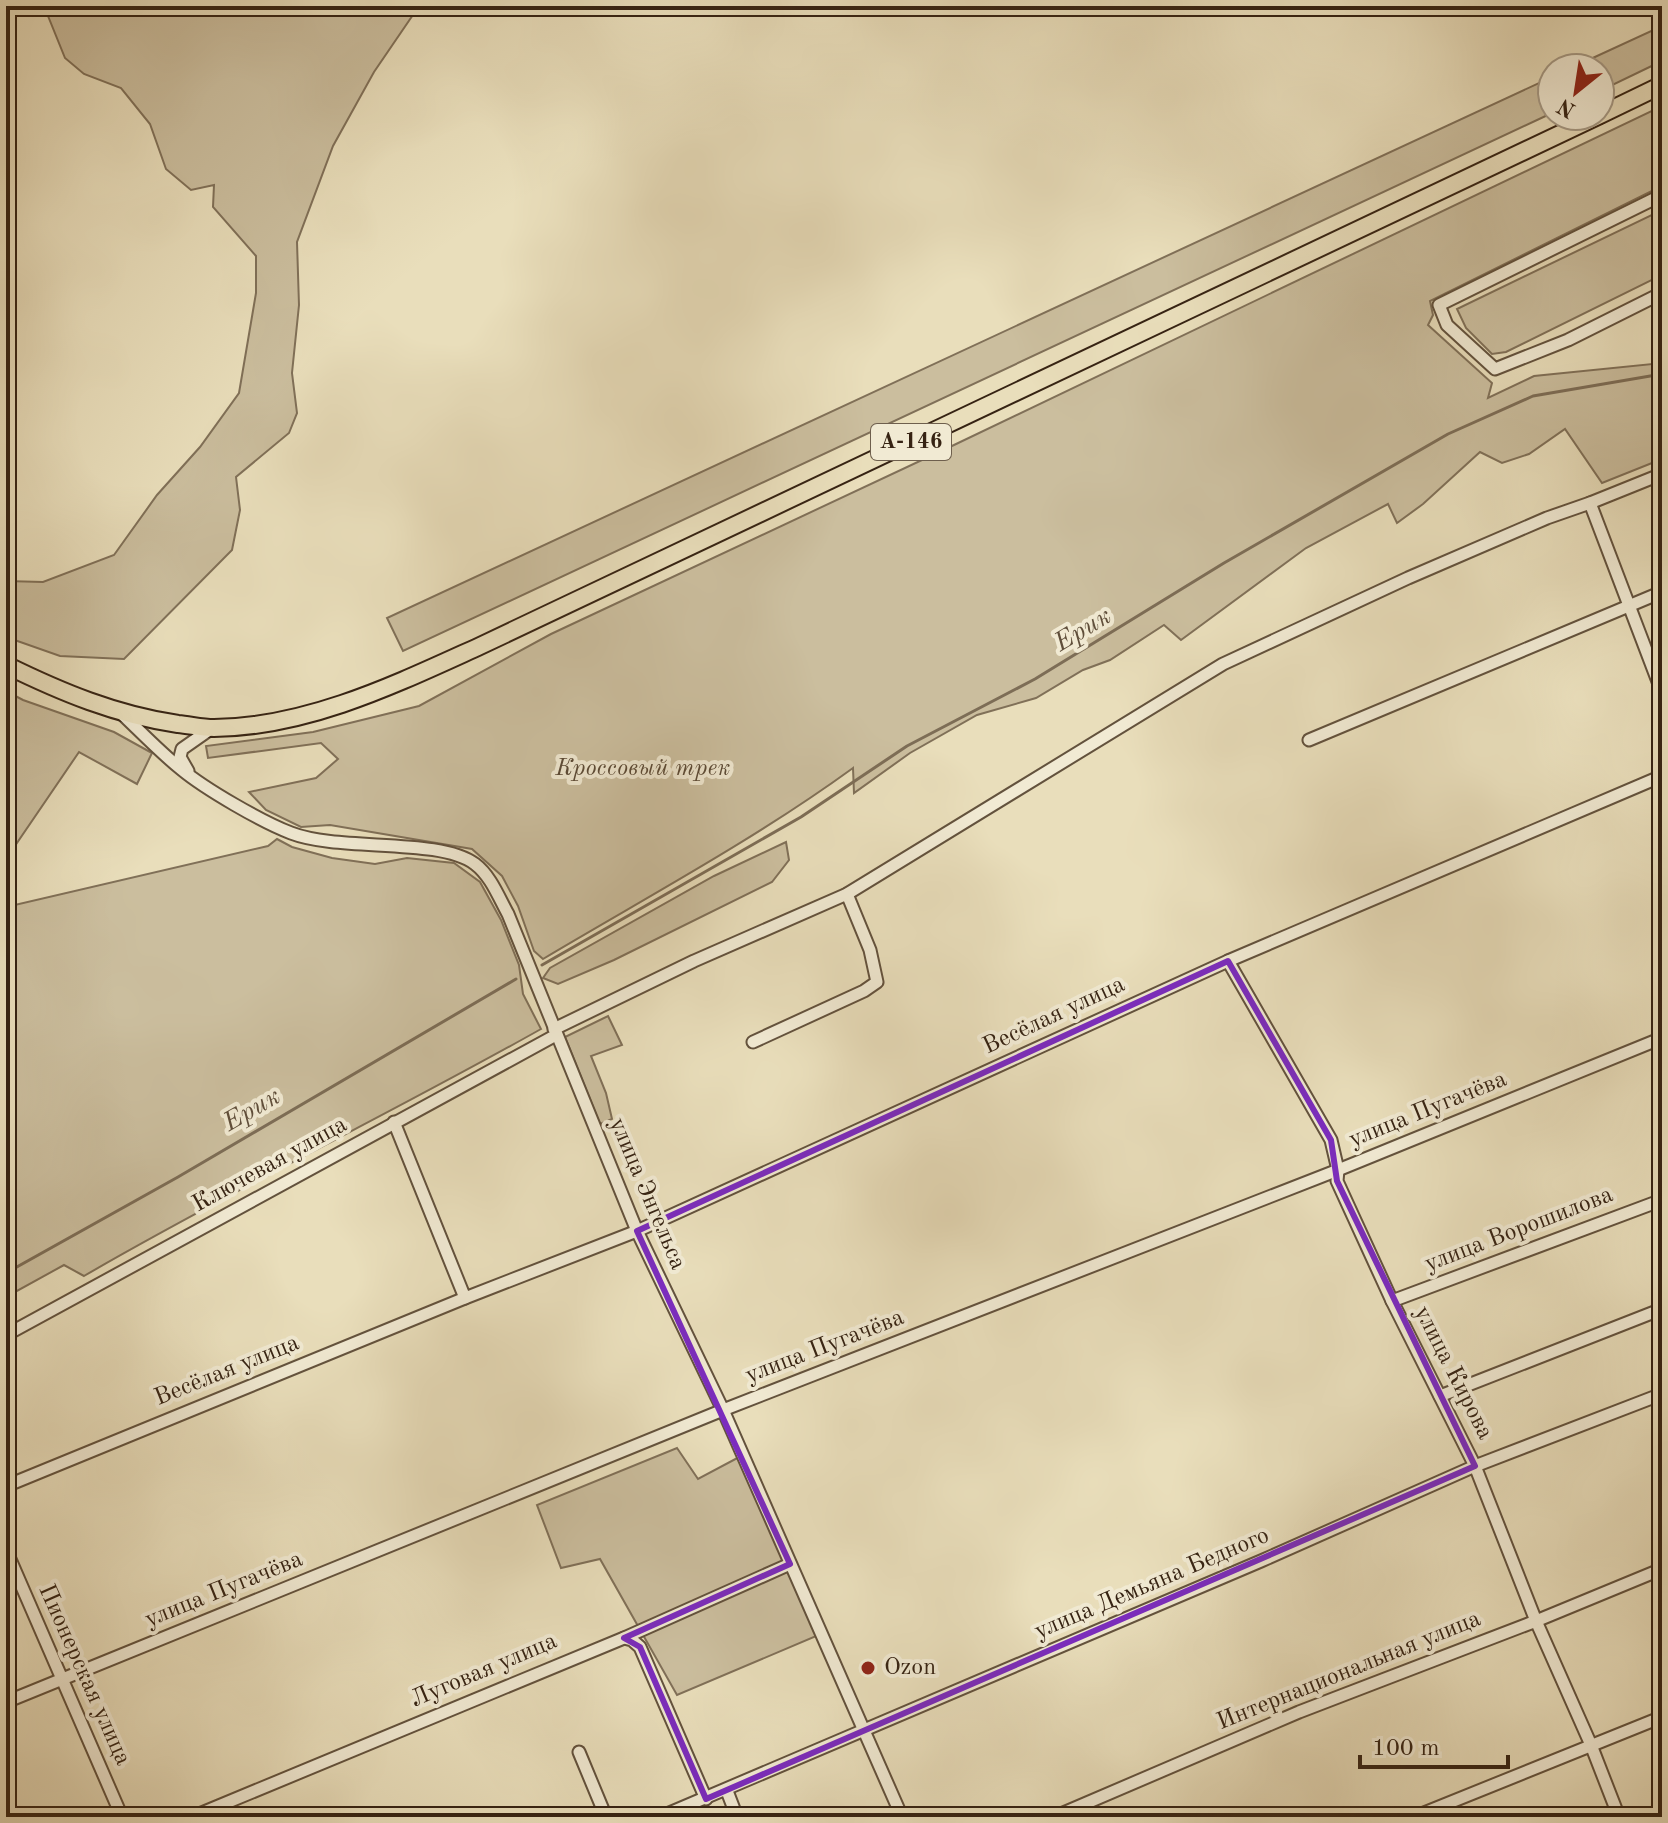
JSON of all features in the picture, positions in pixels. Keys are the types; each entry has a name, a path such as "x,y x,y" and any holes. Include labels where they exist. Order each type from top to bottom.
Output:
{"highway":[{"name":"А-146","path":"1616,107 1662,85"},
{"name":"А-146","path":"6,665 63,692 120,712 212,728 254,725 334,707 386,689 1563,132"}],"street":[{"path":"1662,195 1439,305 1447,325 1495,369 1568,340 1662,293"},
{"name":"Ключевая улица","path":"6,1335 555,1032 694,961 847,894 1223,664 1408,578 1547,518 1662,474"},
{"path":"1590,503 1662,692"},
{"path":"1309,740 1662,592"},
{"name":"улица Энгельса","path":"120,712 193,778 275,827 294,835 335,843 456,854 476,865 490,881 508,914 637,1231 723,1410 902,1817"},
{"path":"193,778 180,757 182,749 212,728"},
{"name":"Весёлая улица","path":"6,1486 637,1231 1228,961 1662,776"},
{"path":"753,1042 864,991 877,982 870,950 847,894"},
{"name":"улица Кирова","path":"1228,961 1331,1140 1338,1170 1337,1181 1392,1301 1475,1466 1619,1817"},
{"name":"улица Пугачёва","path":"6,1702 723,1410 1338,1170 1662,1038"},
{"path":"394,1122 465,1298"},
{"name":"улица Ворошилова","path":"1392,1301 1662,1200"},
{"path":"1440,1396 1662,1309"},
{"name":"улица Демьяна Бедного","path":"660,1817 727,1791 1475,1466 1662,1394"},
{"name":"Пионерская улица","path":"6,1550 122,1817"},
{"name":"Луговая улица","path":"192,1817 624,1638 790,1564"},
{"name":"Интернациональная улица","path":"1054,1817 1299,1712 1662,1569"},
{"path":"624,1638 640,1647 706,1799"},
{"path":"1414,1817 1662,1717"},
{"path":"579,1752 606,1817"},
{"path":"727,1791 737,1817"}],"highlighted area":[{"path":"1228,961 1331,1140 1337,1181 1475,1466 706,1799 640,1647 624,1638 790,1564 637,1231"}],"green space":[{"path":"44,6 419,6 374,72 333,146 297,242 299,305 292,373 297,413 289,433 236,477 240,510 232,550 124,659 60,656 6,637 6,581 43,582 114,555 157,495 200,447 239,393 256,293 256,256 213,207 214,185 191,190 166,169 150,124 121,88 84,74 65,58"},
{"path":"1662,26 1662,61 1616,83 1616,52 1606,52"},
{"path":"1536,84 1536,120 403,651 387,618"},
{"name":"Кроссовый трек","path":"1662,106 1662,186 1430,301 1433,315 1428,325 1492,383 1488,398 1534,376 1662,363 1662,401 1657,403 1662,414 1662,459 1602,483 1565,429 1529,454 1502,463 1480,452 1423,504 1397,523 1388,504 1306,548 1181,640 1164,625 1110,660 1083,670 1036,698 977,715 910,753 854,793 853,768 739,844 543,959 534,951 518,906 502,876 472,849 330,825 301,827 266,810 249,792 316,778 338,759 321,743 208,758 206,746 313,732 419,706 551,634 1608,132 1616,132 1616,128"},
{"path":"1662,210 1662,275 1506,352 1492,354 1466,328 1457,309"},
{"path":"6,691 114,732 152,753 137,784 79,752 6,859"},
{"path":"277,839 292,847 332,858 375,864 407,858 454,863 480,882 501,920 519,965 523,994 541,1029 84,1276 64,1265 6,1297 6,907 268,846"},
{"path":"786,842 789,860 772,882 614,960 558,984 543,978 550,968 714,876"},
{"path":"608,1016 622,1045 591,1056 606,1093 612,1119 600,1124 565,1037"},
{"path":"677,1448 698,1479 743,1455 821,1634 677,1695 600,1559 561,1568 537,1505"}],"waterway":[{"name":"Ерик","path":"542,965 801,817 907,746 1035,679 1224,563 1448,434 1533,396 1662,374"},
{"name":"Ерик","path":"6,1273 178,1177 516,979"}],"place":[{"name":"Ozon","path":"868,1668"}]}
